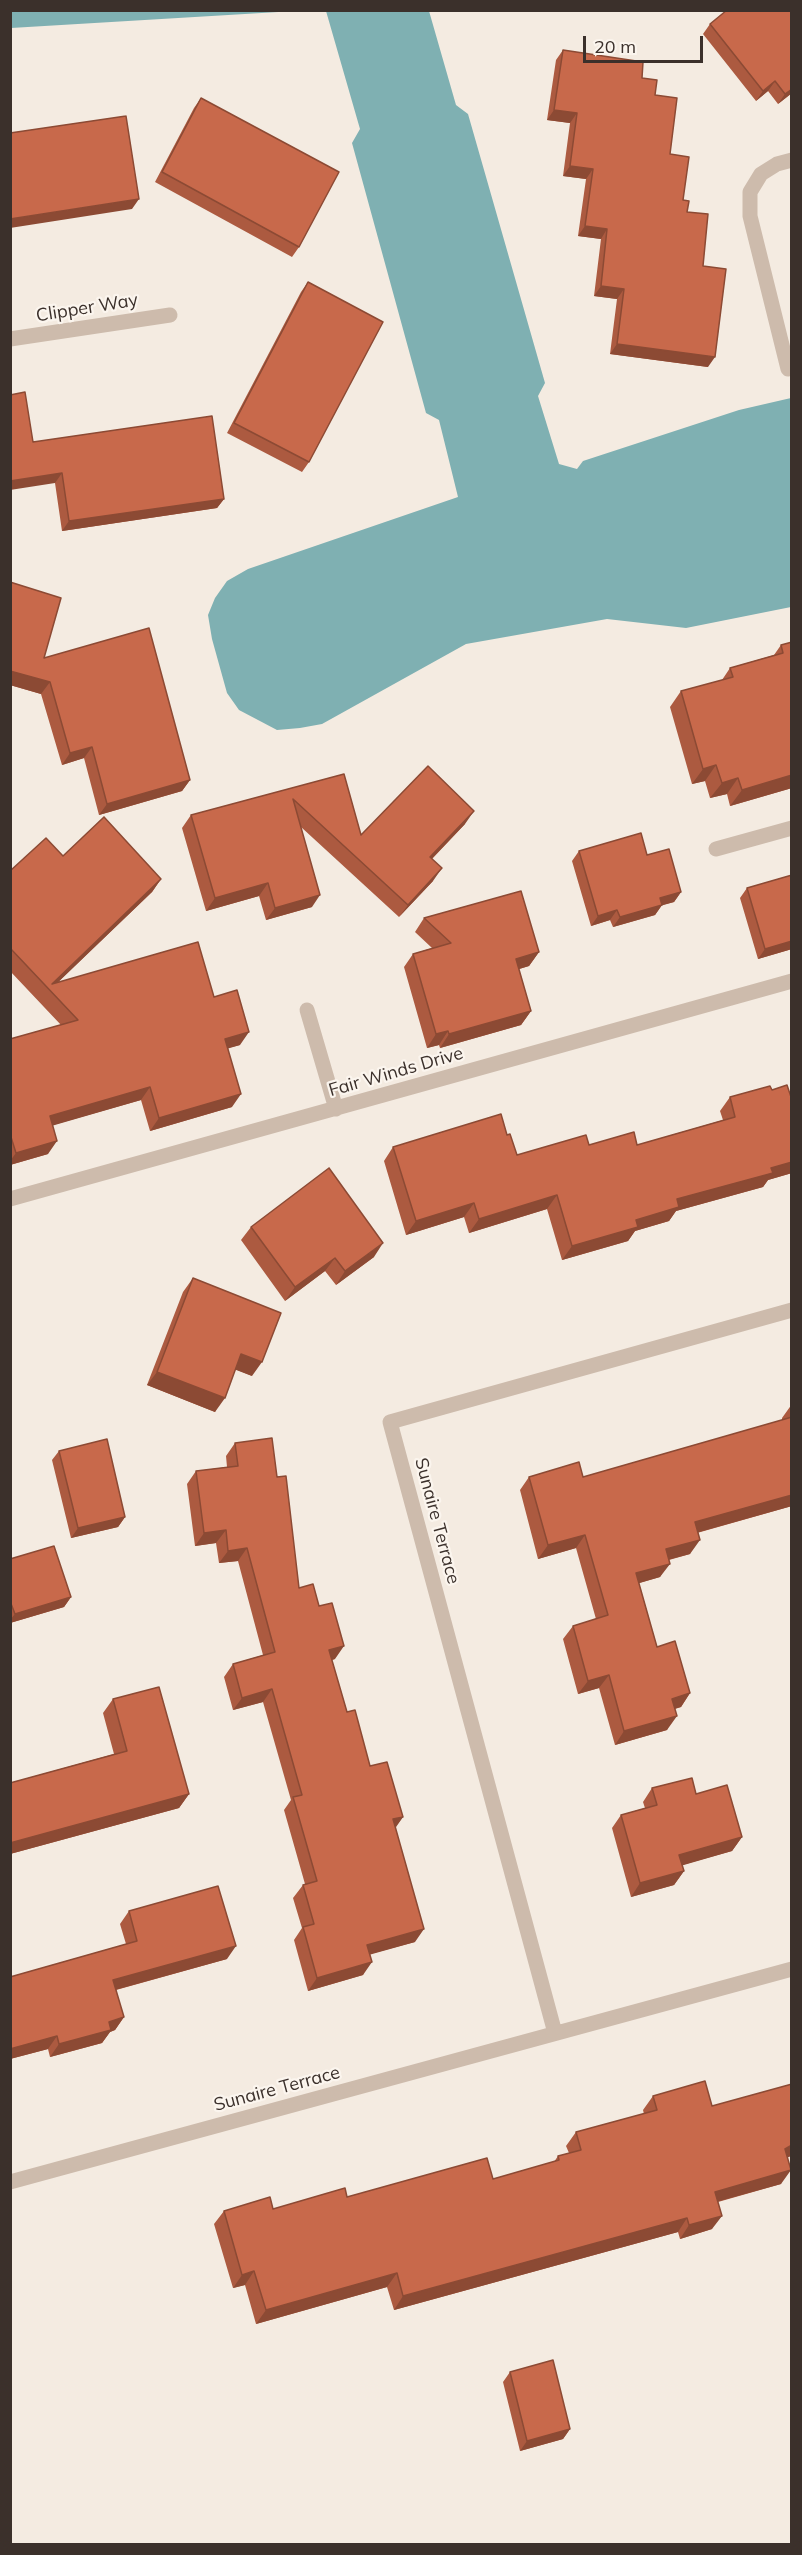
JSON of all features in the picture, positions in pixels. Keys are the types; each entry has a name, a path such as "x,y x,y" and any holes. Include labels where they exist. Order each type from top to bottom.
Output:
{"street":[{"path":"788,369 750,216 750,192 761,174 777,164 792,160"},
{"name":"Clipper Way","path":"10,339 170,315"},
{"path":"716,849 792,828"},
{"name":"Fair Winds Drive","path":"10,1199 792,981"},
{"path":"307,1011 336,1109"},
{"name":"Sunaire Terrace","path":"555,2033 390,1422 792,1310"},
{"name":"Sunaire Terrace","path":"10,2182 792,1969"}],"water":[{"path":"11,10 295,10 295,11 11,28"},
{"path":"326,11 429,11 456,105 468,114 545,383 538,396 559,464 577,469 583,461 739,410 791,398 791,607 686,628 607,619 466,644 322,724 277,730 239,710 227,693 208,615 215,598 227,581 248,569 458,497 439,420 426,413 352,143 360,129"}],"building":[{"path":"727,10 792,10 792,89 785,94 775,81 763,91 710,24"},
{"path":"563,50 643,62 642,78 657,80 655,95 677,98 670,154 689,157 683,200 689,201 687,212 708,214 703,266 726,269 715,357 617,344 624,289 601,286 607,229 585,226 593,169 570,166 577,113 554,110"},
{"path":"201,98 339,172 299,247 162,172"},
{"path":"126,116 139,199 10,219 10,133"},
{"path":"308,282 383,322 309,462 234,423"},
{"path":"25,392 33,442 212,416 224,499 69,521 62,473 10,481 10,395"},
{"path":"10,582 61,598 44,658 149,628 190,780 107,804 92,747 70,753 50,682 10,671"},
{"path":"792,642 792,775 742,790 738,778 722,783 716,765 703,769 681,691 733,677 730,668 783,653 781,645"},
{"path":"428,766 474,811 430,857 442,868 408,905 293,799 320,895 275,908 268,883 215,898 191,815 344,774 361,835"},
{"path":"104,817 161,879 52,984 198,942 214,997 237,990 249,1032 225,1039 241,1094 159,1118 150,1087 50,1116 57,1141 16,1153 10,1134 10,1039 78,1020 10,948 10,871 46,838 63,856"},
{"path":"641,833 647,855 669,849 681,892 660,898 662,905 620,917 617,910 598,916 579,851"},
{"path":"792,875 792,941 765,949 747,888"},
{"path":"521,891 539,952 516,959 531,1011 449,1034 448,1031 436,1034 413,954 451,943 424,918"},
{"path":"787,1085 792,1100 792,1162 771,1168 773,1173 677,1199 679,1207 636,1220 638,1227 572,1246 557,1195 479,1219 474,1203 416,1221 393,1147 501,1114 507,1135 510,1134 517,1155 586,1135 589,1145 634,1132 637,1145 735,1117 730,1097 770,1086 772,1090"},
{"path":"329,1168 383,1243 345,1271 335,1258 295,1287 251,1227"},
{"path":"193,1278 281,1313 262,1362 241,1354 225,1398 157,1372"},
{"path":"792,1417 792,1495 695,1522 700,1540 666,1549 670,1564 636,1573 657,1647 675,1641 690,1693 672,1699 677,1716 624,1731 609,1675 588,1681 573,1626 608,1615 585,1535 548,1545 529,1477 579,1462 583,1477"},
{"path":"272,1438 277,1477 286,1476 299,1588 313,1584 319,1606 332,1603 344,1646 329,1650 347,1712 355,1710 370,1766 387,1762 403,1817 393,1819 424,1929 367,1945 372,1962 317,1978 303,1927 314,1924 303,1885 317,1881 293,1797 302,1795 272,1689 242,1698 233,1664 275,1652 247,1548 228,1551 226,1530 204,1533 196,1471 238,1466 235,1443"},
{"path":"107,1439 125,1517 78,1528 59,1451"},
{"path":"54,1546 71,1597 15,1614 10,1601 10,1559"},
{"path":"159,1687 189,1794 10,1843 10,1783 127,1751 113,1699"},
{"path":"692,1778 696,1794 727,1785 742,1837 679,1855 684,1871 640,1883 621,1815 657,1805 652,1788"},
{"path":"218,1886 236,1946 113,1980 124,2017 109,2022 111,2030 59,2044 57,2036 10,2049 10,1977 137,1941 129,1911"},
{"path":"705,2081 712,2106 792,2084 792,2145 785,2149 791,2170 715,2192 722,2216 689,2225 687,2218 403,2296 397,2273 266,2310 254,2271 242,2275 224,2211 270,2197 273,2209 345,2188 347,2197 487,2158 493,2179 559,2160 558,2156 581,2150 576,2132 657,2110 653,2096"},
{"path":"553,2360 570,2429 527,2441 510,2372"}]}
